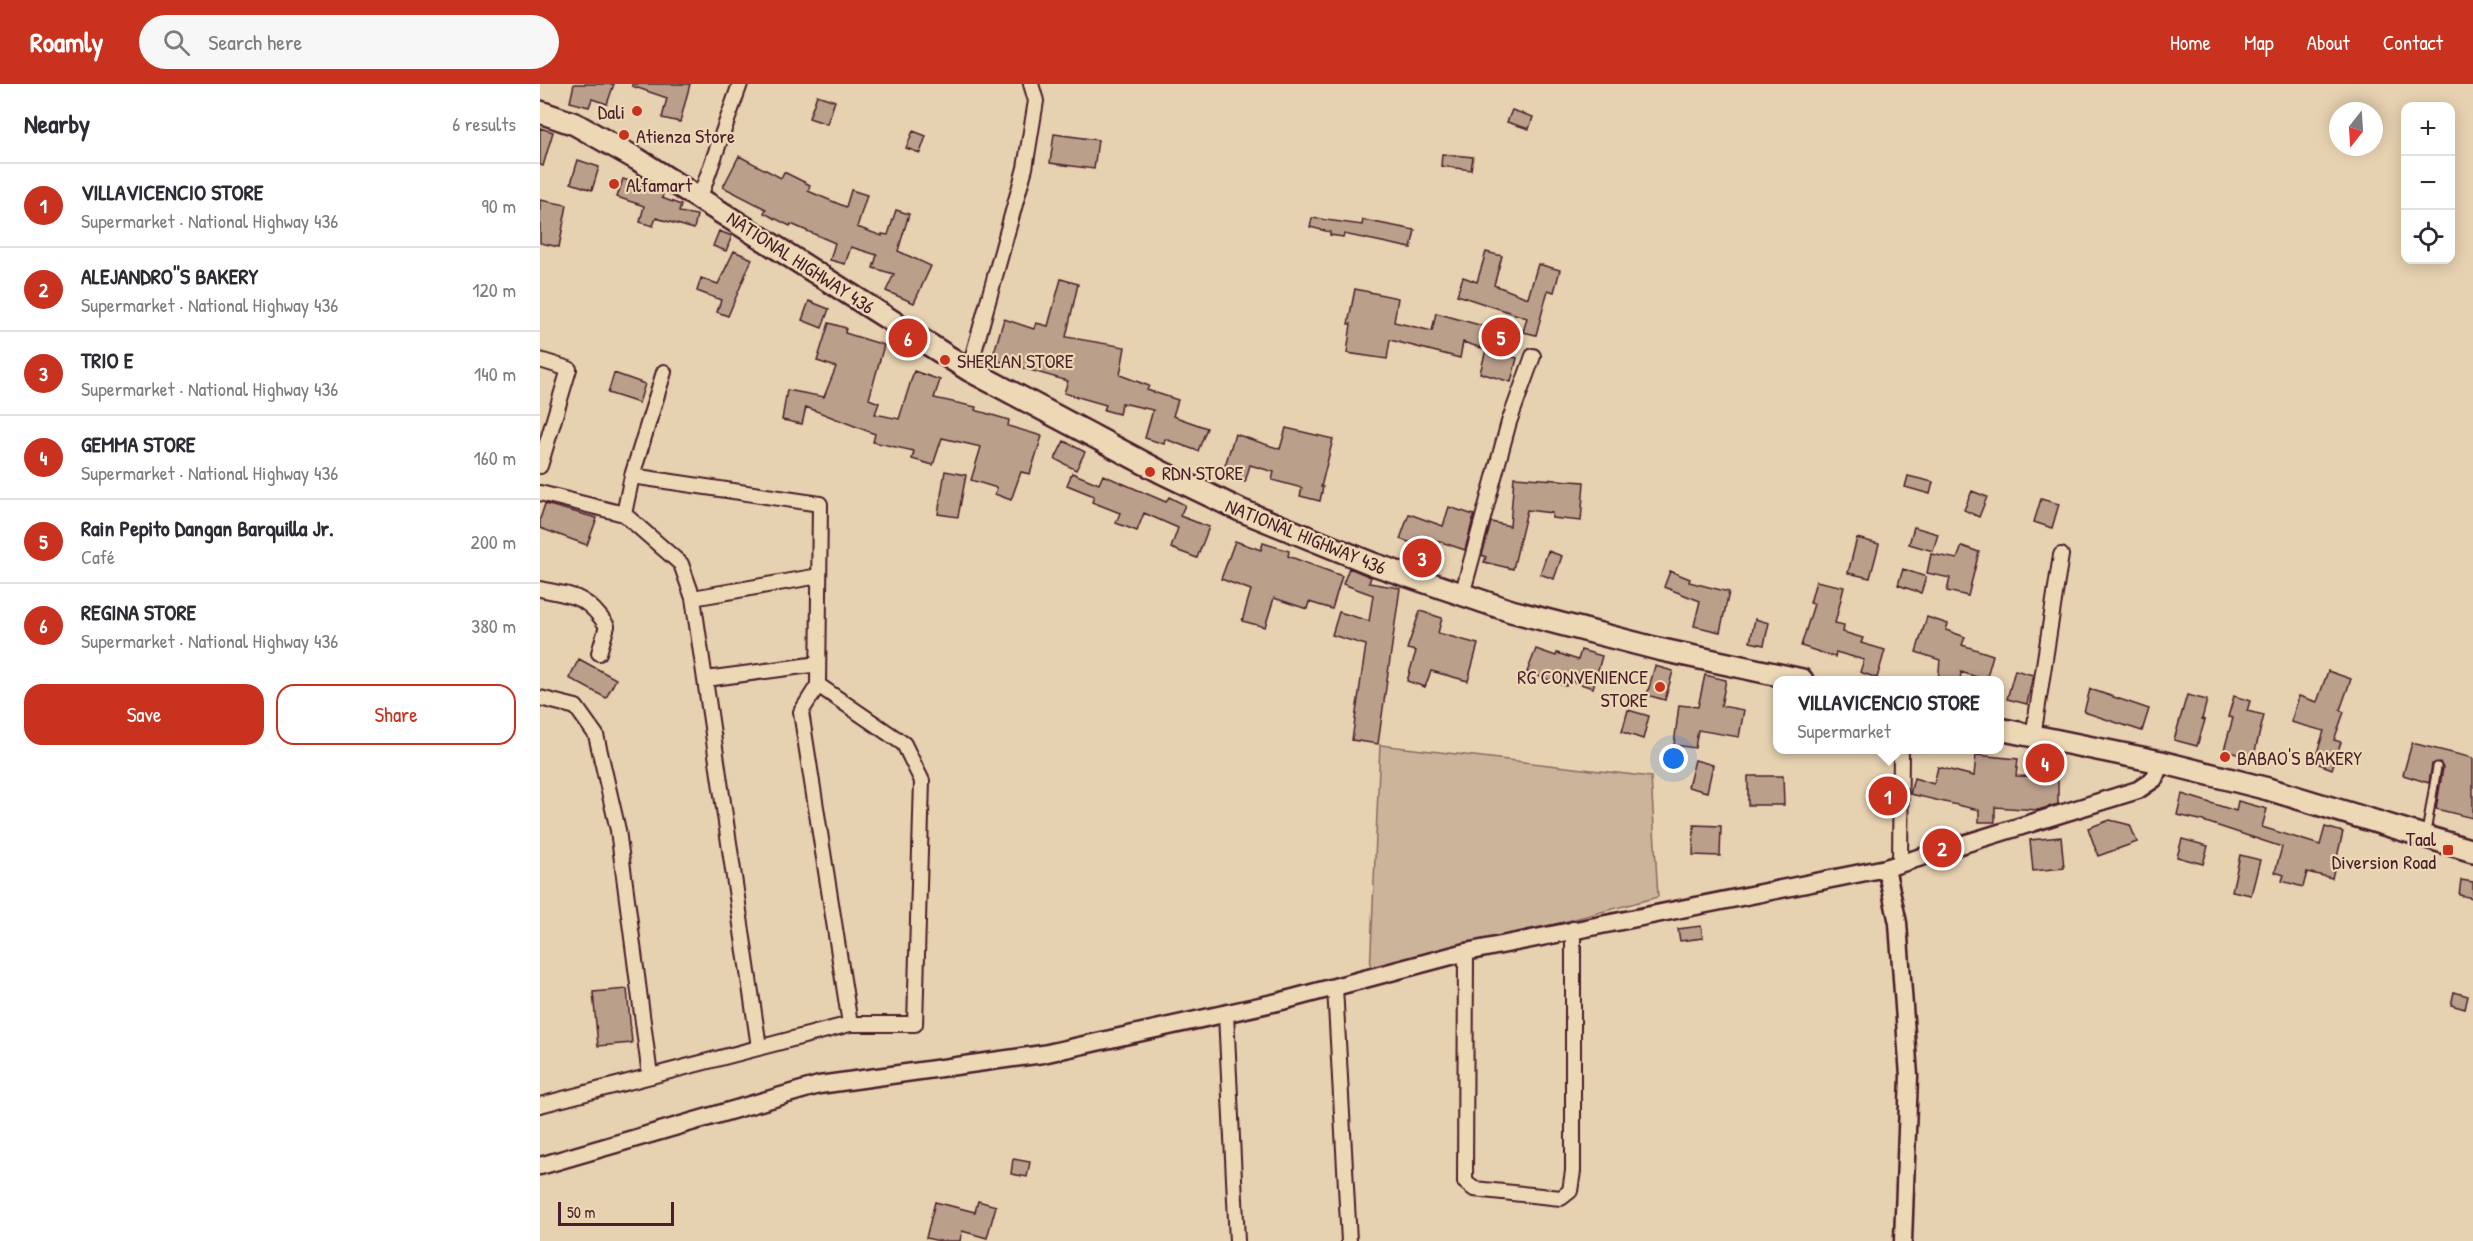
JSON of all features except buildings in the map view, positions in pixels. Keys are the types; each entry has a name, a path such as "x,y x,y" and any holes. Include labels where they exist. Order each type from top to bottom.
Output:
{"main road":[{"name":"NATIONAL HIGHWAY 436","path":"540,112 575,124 700,197 969,370 1161,472 1240,510 1372,564 1462,595 1566,626 1781,676"},
{"path":"2004,730 2161,762 2268,789 2473,851"}],"street":[{"path":"700,197 740,84"},
{"path":"969,370 1025,168 1036,101 1031,84"},
{"path":"1462,595 1509,422 1533,356"},
{"path":"540,360 569,369 540,466"},
{"path":"624,514 632,476 664,372"},
{"path":"632,476 820,504 818,685 801,712 850,1023"},
{"path":"540,493 624,514 681,564 693,598 759,1047"},
{"path":"2033,737 2061,555"},
{"path":"693,598 819,576"},
{"path":"540,590 579,597 598,612 607,626 599,653"},
{"path":"706,679 818,664"},
{"path":"540,1105 850,1023 915,1024 922,781 904,744 818,685"},
{"path":"540,698 576,707 596,735 618,830 650,1076"},
{"path":"1901,754 1893,866 1909,1076 1903,1241"},
{"path":"540,1166 819,1085 1043,1054 1226,1014 1466,952 1893,866 2138,790 2154,779 2161,762"},
{"path":"1466,952 1464,1182 1474,1190 1561,1198 1570,1191 1573,1171 1573,929"},
{"path":"1335,987 1349,1241"},
{"path":"1226,1014 1237,1241"}],"lane":[{"path":"2426,835 2437,767"}],"shaded area":[{"path":"1380,745 1651,777 1658,897 1370,973"}],"place":[{"name":"Dali","path":"637,111"},
{"name":"Atienza Store","path":"624,135"},
{"name":"Alfamart","path":"614,184"},
{"name":"Rain Pepito Dangan Barquilla Jr.","path":"1501,337"},
{"name":"REGINA STORE","path":"908,338"},
{"name":"SHERLAN STORE","path":"945,360"},
{"name":"RDN STORE","path":"1150,472"},
{"name":"TRIO E","path":"1422,558"},
{"name":"RG CONVENIENCE STORE","path":"1660,687"},
{"name":"BABAO'S BAKERY","path":"2225,757"},
{"name":"GEMMA STORE","path":"2045,763"},
{"name":"VILLAVICENCIO STORE","path":"1888,796"},
{"name":"ALEJANDRO''S BAKERY","path":"1942,848"},
{"name":"Taal Diversion Road","path":"2448,850"}]}
